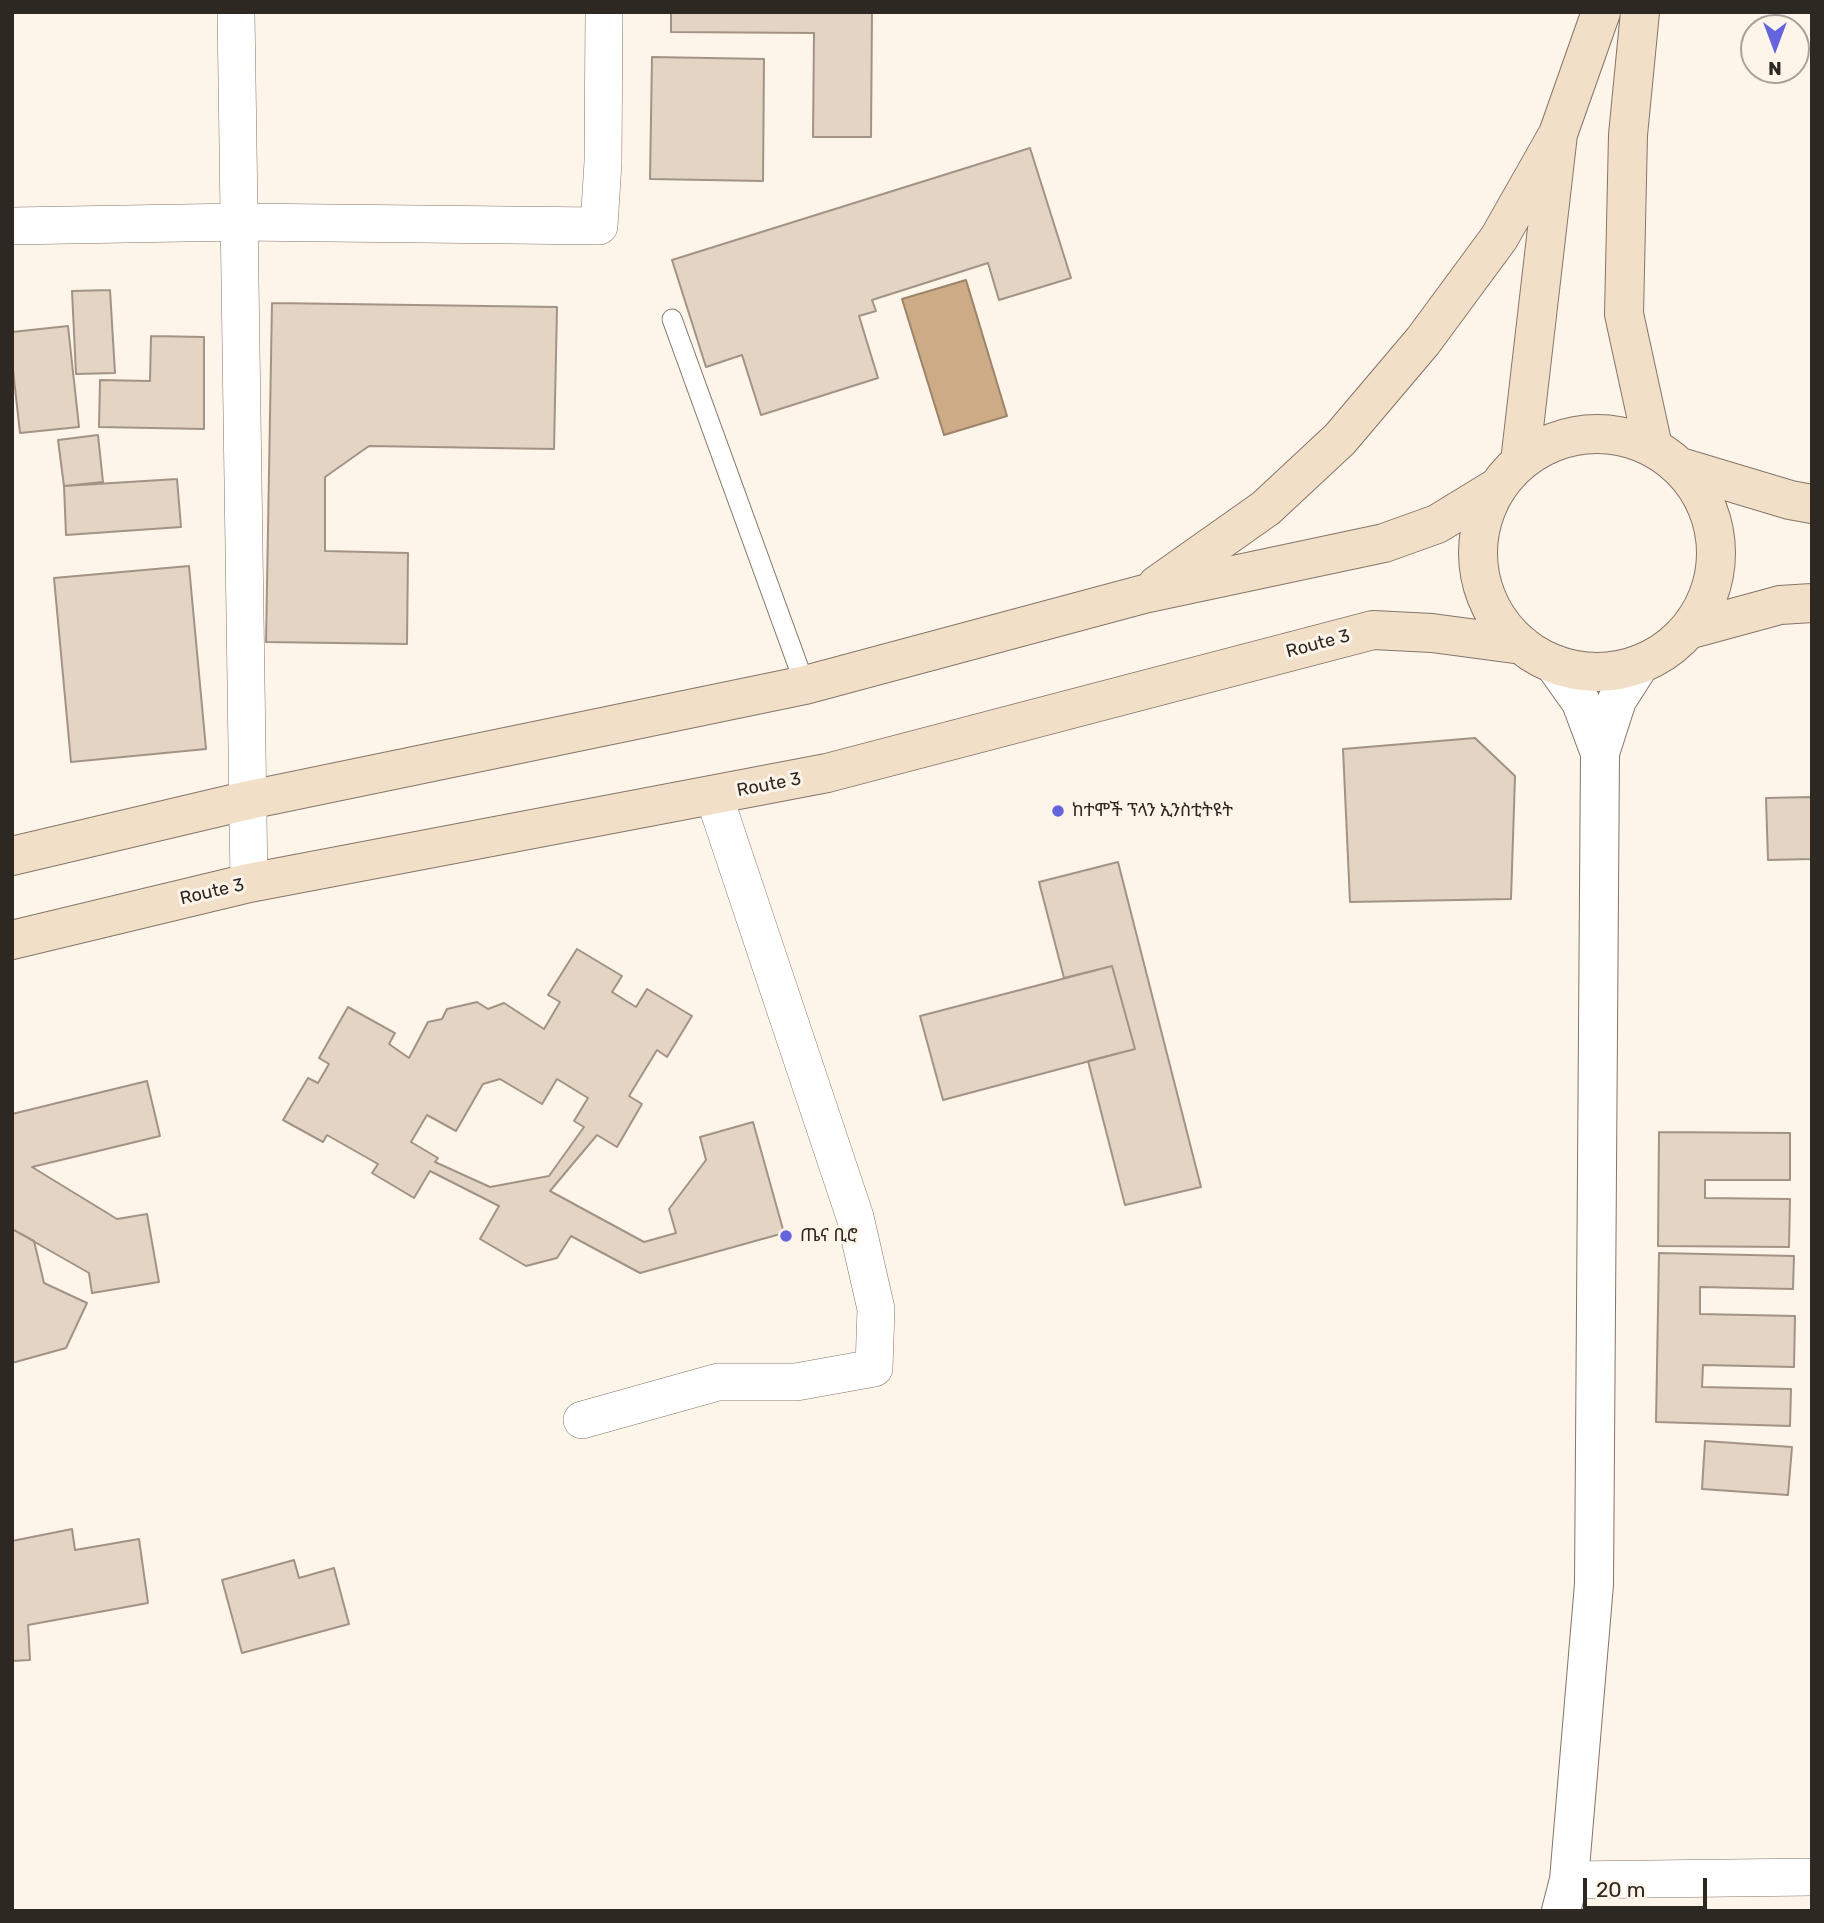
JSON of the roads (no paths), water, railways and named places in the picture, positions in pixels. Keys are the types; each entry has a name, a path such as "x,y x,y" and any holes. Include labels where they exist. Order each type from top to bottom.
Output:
{"main road":[{"path":"1144,594 1266,508 1340,439 1423,341 1499,238 1558,134 1601,12"},
{"path":"1558,134 1508,475 1482,520 1477,554 1483,589 1498,620 1538,654 1582,671 1611,671 1640,664 1666,650 1688,630 1707,600 1716,564 1715,529 1702,495 1666,457 1624,314 1628,135 1640,12"},
{"path":"12,856 248,800 806,685 1144,594 1384,543 1437,524 1549,444 1583,434 1619,435 1666,457 1790,500 1812,505"},
{"path":"1688,630 1780,605 1812,603"},
{"name":"Route 3","path":"12,940 248,883 827,773 1373,630 1432,633 1538,654"}],"street":[{"path":"236,12 248,883"},
{"path":"12,226 240,222 599,226 603,162 604,12"},
{"path":"1538,654 1581,702 1601,753"},
{"path":"1640,664 1617,700 1601,753 1594,1584 1565,1895 1812,1877"},
{"path":"582,1420 718,1382 796,1382 874,1368 876,1309 855,1217 714,796"}],"lane":[{"path":"672,319 806,685"}],"place":[{"name":"ከተሞች ፕላን ኢንስቲትዩት","path":"1058,811"},
{"name":"ጤና ቢሮ","path":"786,1236"}]}
